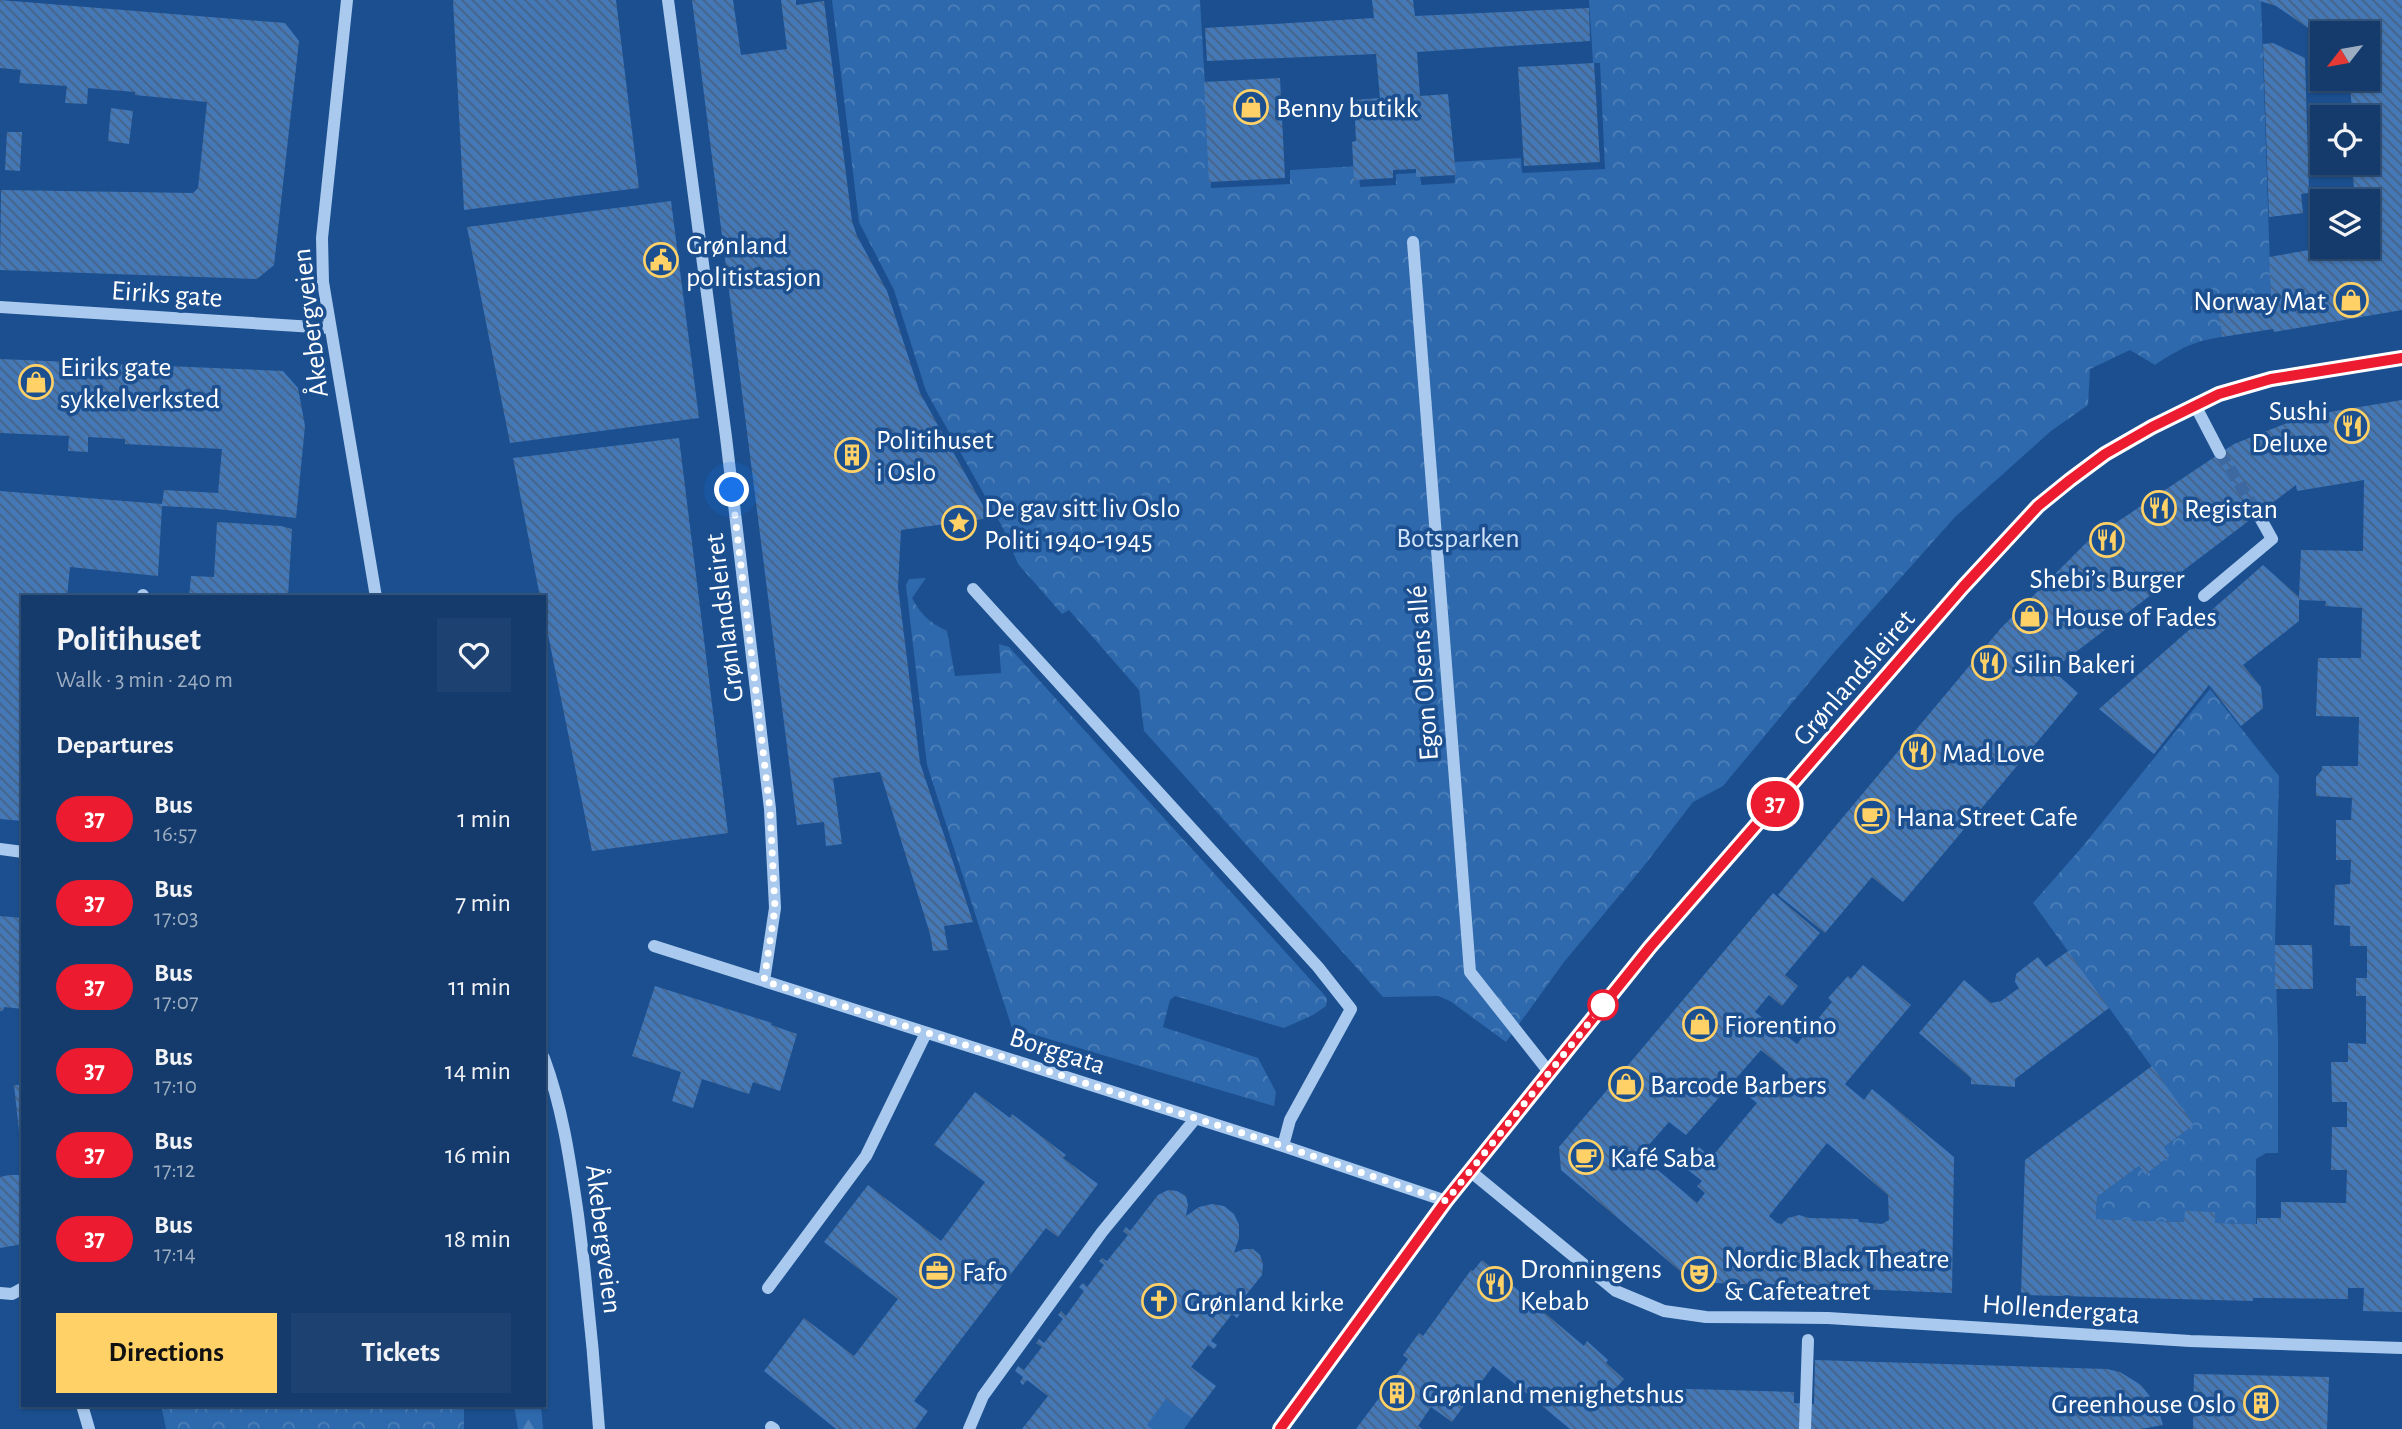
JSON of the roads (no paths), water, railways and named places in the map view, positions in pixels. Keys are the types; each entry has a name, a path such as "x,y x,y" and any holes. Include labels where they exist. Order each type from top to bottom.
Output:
{"street":[{"name":"Åkebergveien","path":"347,0 322,238 323,282 376,595"},
{"name":"Grønlandsleiret","path":"668,0 722,409 770,810 775,908 764,981"},
{"name":"Egon Olsens allé","path":"1413,242 1470,972 1549,1072"},
{"name":"Eiriks gate","path":"0,307 330,328"},
{"name":"Grønlandsleiret","path":"1279,1429 1446,1201 1650,947 2007,537 2038,506 2079,473 2135,436 2219,394 2271,379 2402,358"},
{"path":"2195,405 2220,453"},
{"path":"2204,596 2272,539 2258,514"},
{"path":"973,589 1318,967 1352,1009 1290,1120 1283,1146"},
{"path":"0,849 21,852"},
{"name":"Borggata","path":"654,946 1283,1146 1446,1201"},
{"path":"768,1288 866,1156 926,1034"},
{"name":"Åkebergveien","path":"546,1063 556,1090 568,1142 590,1311 599,1429"},
{"path":"969,1429 983,1396 1102,1232 1195,1119"},
{"name":"Hollendergata","path":"1470,1171 1616,1290 1664,1311 1706,1317 1828,1318 2190,1341 2402,1348"},
{"path":"1805,1429 1808,1340"},
{"path":"83,1407 89,1429"}],"tunnel":[{"path":"2220,453 2258,514"}],"place":[{"name":"Benny butikk","path":"1251,107"},
{"name":"Grønland politistasjon","path":"661,260"},
{"name":"Norway Mat","path":"2351,300"},
{"name":"Eiriks gate sykkelverksted","path":"36,382"},
{"name":"Sushi Deluxe","path":"2352,426"},
{"name":"Politihuset i Oslo","path":"852,455"},
{"name":"Registan","path":"2159,508"},
{"name":"De gav sitt liv Oslo Politi 1940-1945","path":"959,523"},
{"name":"Shebi’s Burger","path":"2107,540"},
{"name":"House of Fades","path":"2030,616"},
{"name":"Silin Bakeri","path":"1989,663"},
{"name":"Mad Love","path":"1918,752"},
{"name":"Hana Street Cafe","path":"1872,816"},
{"name":"Fiorentino","path":"1700,1024"},
{"name":"Barcode Barbers","path":"1626,1084"},
{"name":"Kafé Saba","path":"1586,1157"},
{"name":"Fafo","path":"937,1271"},
{"name":"Nordic Black Theatre & Cafeteatret","path":"1699,1274"},
{"name":"Dronningens Kebab","path":"1495,1284"},
{"name":"Grønland kirke","path":"1159,1301"},
{"name":"Grønland menighetshus","path":"1397,1393"},
{"name":"Greenhouse Oslo","path":"2261,1403"}],"park label":[{"name":"Botsparken","path":"1458,537"}]}
